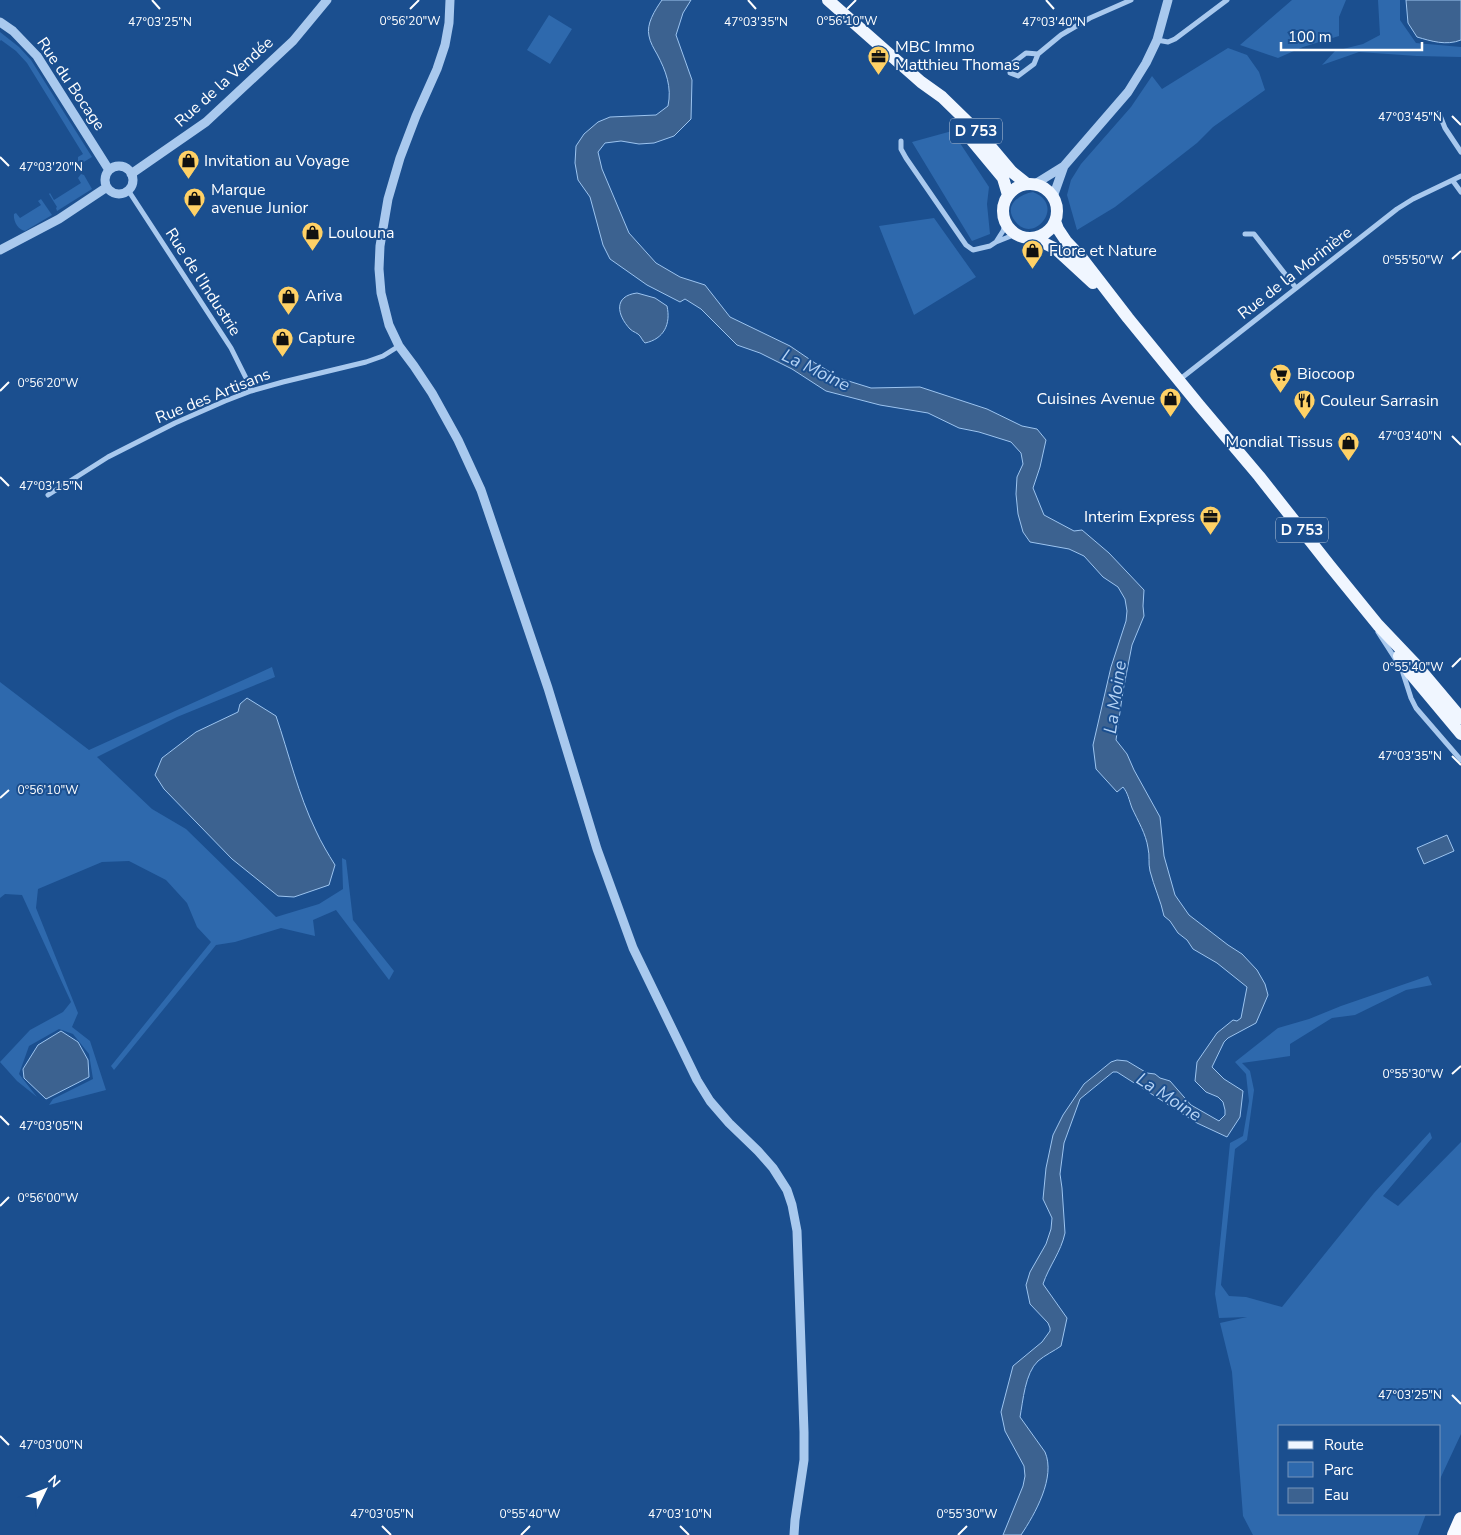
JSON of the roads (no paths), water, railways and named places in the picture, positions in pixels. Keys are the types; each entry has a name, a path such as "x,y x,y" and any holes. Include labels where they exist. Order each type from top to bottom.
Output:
{"highway":[{"path":"1454,1535 1461,1519"}],"main road":[{"name":"D 753","path":"828,0 921,82 942,97 980,134 1012,172 1031,184"},
{"name":"D 753","path":"921,82 973,140 995,168 1002,178 1008,195"},
{"path":"1031,184 1046,189 1053,196 1057,204 1057,213 1056,221 1047,232 1034,238 1025,238 1011,230 1006,222 1003,213 1004,204 1008,195 1016,188 1031,184"},
{"name":"D 753","path":"1056,221 1058,229 1066,240 1128,318 1262,480 1351,592 1461,718"},
{"name":"D 753","path":"1034,238 1056,249 1128,318"},
{"name":"D 753","path":"1378,625 1410,673 1417,693 1461,734"},
{"path":"1417,693 1431,689 1461,725"}],"street":[{"name":"Rue de la Vendée","path":"131,174 206,122 293,41 327,0"},
{"path":"450,0 449,23 445,45 400,158 388,200 380,246 381,293 389,325 398,346 432,393 458,440 482,490 548,688 597,849 633,948 697,1080 710,1101 773,1168 787,1190 792,1205 798,1249 804,1432 804,1460 794,1520 794,1535"},
{"path":"1038,54 1026,53 1010,65 1010,73 1018,76 1034,64 1038,54 1061,35 1099,14 1131,0"},
{"path":"1031,184 1064,166 1128,92 1146,63 1157,40 1168,0 1164,0"},
{"path":"1157,40 1168,42 1175,39 1227,0"},
{"name":"Rue du Bocage","path":"0,22 13,31 37,56 109,170"},
{"path":"1440,112 1445,128 1461,152"},
{"path":"901,141 901,149 906,158 966,245 973,250 977,250 1016,234"},
{"path":"121,166 129,170 131,174 132,182 128,190 115,193 107,188 105,180 109,170 113,167 121,166"},
{"path":"1053,196 1064,166"},
{"name":"Rue de la Morinière","path":"1179,380 1397,209 1413,199 1461,176"},
{"path":"1453,181 1461,192"},
{"path":"0,250 59,219 107,188"},
{"name":"Rue de l'Industrie","path":"128,190 231,348 251,391"},
{"path":"996,242 1006,222"},
{"path":"1245,234 1254,234 1296,288"},
{"name":"Rue des Artisans","path":"48,495 108,457 175,423 251,391 366,362 383,356 398,346"},
{"path":"1351,592 1417,693 1416,708 1461,760"}],"water":[{"name":"La Moine","path":"662,0 691,0 683,13 676,35 692,80 691,119 674,136 654,143 639,144 621,141 605,143 598,152 602,169 629,233 656,263 680,277 705,285 730,317 790,346 842,379 871,388 920,387 987,409 1022,426 1037,429 1046,440 1033,488 1044,515 1074,531 1082,530 1109,553 1144,590 1144,616 1132,645 1116,740 1127,754 1160,817 1164,856 1175,895 1189,915 1242,954 1257,970 1265,984 1268,995 1256,1023 1224,1042 1212,1067 1224,1079 1243,1091 1240,1117 1227,1137 1197,1123 1117,1072 1113,1072 1080,1099 1064,1143 1060,1174 1065,1233 1043,1284 1067,1318 1061,1346 1038,1361 1030,1373 1025,1388 1020,1417 1045,1452 1048,1462 1048,1473 1038,1506 1021,1535 1003,1535 1023,1486 1025,1476 1024,1466 1005,1431 1001,1412 1013,1366 1042,1342 1050,1331 1048,1323 1030,1304 1026,1285 1030,1272 1046,1244 1051,1229 1052,1218 1043,1199 1046,1168 1053,1135 1063,1115 1084,1084 1111,1062 1117,1060 1127,1061 1147,1073 1155,1074 1160,1078 1170,1081 1191,1105 1219,1121 1225,1115 1223,1102 1218,1097 1206,1092 1195,1081 1197,1062 1217,1033 1233,1020 1237,1021 1241,1018 1247,987 1217,963 1193,949 1164,916 1150,871 1149,851 1142,828 1127,794 1123,787 1117,792 1096,769 1093,745 1111,667 1126,621 1125,599 1118,587 1103,577 1084,556 1069,549 1030,542 1023,532 1018,514 1016,494 1017,477 1023,464 1021,453 1011,442 959,428 928,413 880,405 826,391 792,369 760,353 737,345 701,309 685,299 680,302 647,285 610,259 603,245 590,197 578,180 575,163 576,146 584,134 598,122 610,117 656,115 668,106 669,92 667,79 651,43 648,31 652,17"},
{"path":"1406,0 1461,0 1461,40 1444,43 1417,37 1408,23"},
{"path":"637,293 655,298 667,306 668,319 665,330 657,338 645,343 626,324 620,312 621,302 624,298"},
{"path":"247,698 276,716 304,803 318,835 335,865 329,885 294,897 278,896 232,859 164,789 155,775 162,758 196,732 238,712 240,704"},
{"path":"1447,835 1454,851 1424,864 1417,848"},
{"path":"61,1031 78,1042 88,1060 89,1077 46,1099 24,1078 23,1069 38,1045"}],"place":[{"name":"MBC Immo Matthieu Thomas","path":"879,75"},
{"name":"Invitation au Voyage","path":"188,180"},
{"name":"Marque avenue Junior","path":"195,218"},
{"name":"Loulouna","path":"312,252"},
{"name":"Flore et Nature","path":"1033,270"},
{"name":"Ariva","path":"289,315"},
{"name":"Capture","path":"282,357"},
{"name":"Biocoop","path":"1281,393"},
{"name":"Cuisines Avenue","path":"1171,418"},
{"name":"Couleur Sarrasin","path":"1304,420"},
{"name":"Mondial Tissus","path":"1349,461"},
{"name":"Interim Express","path":"1211,536"}]}
